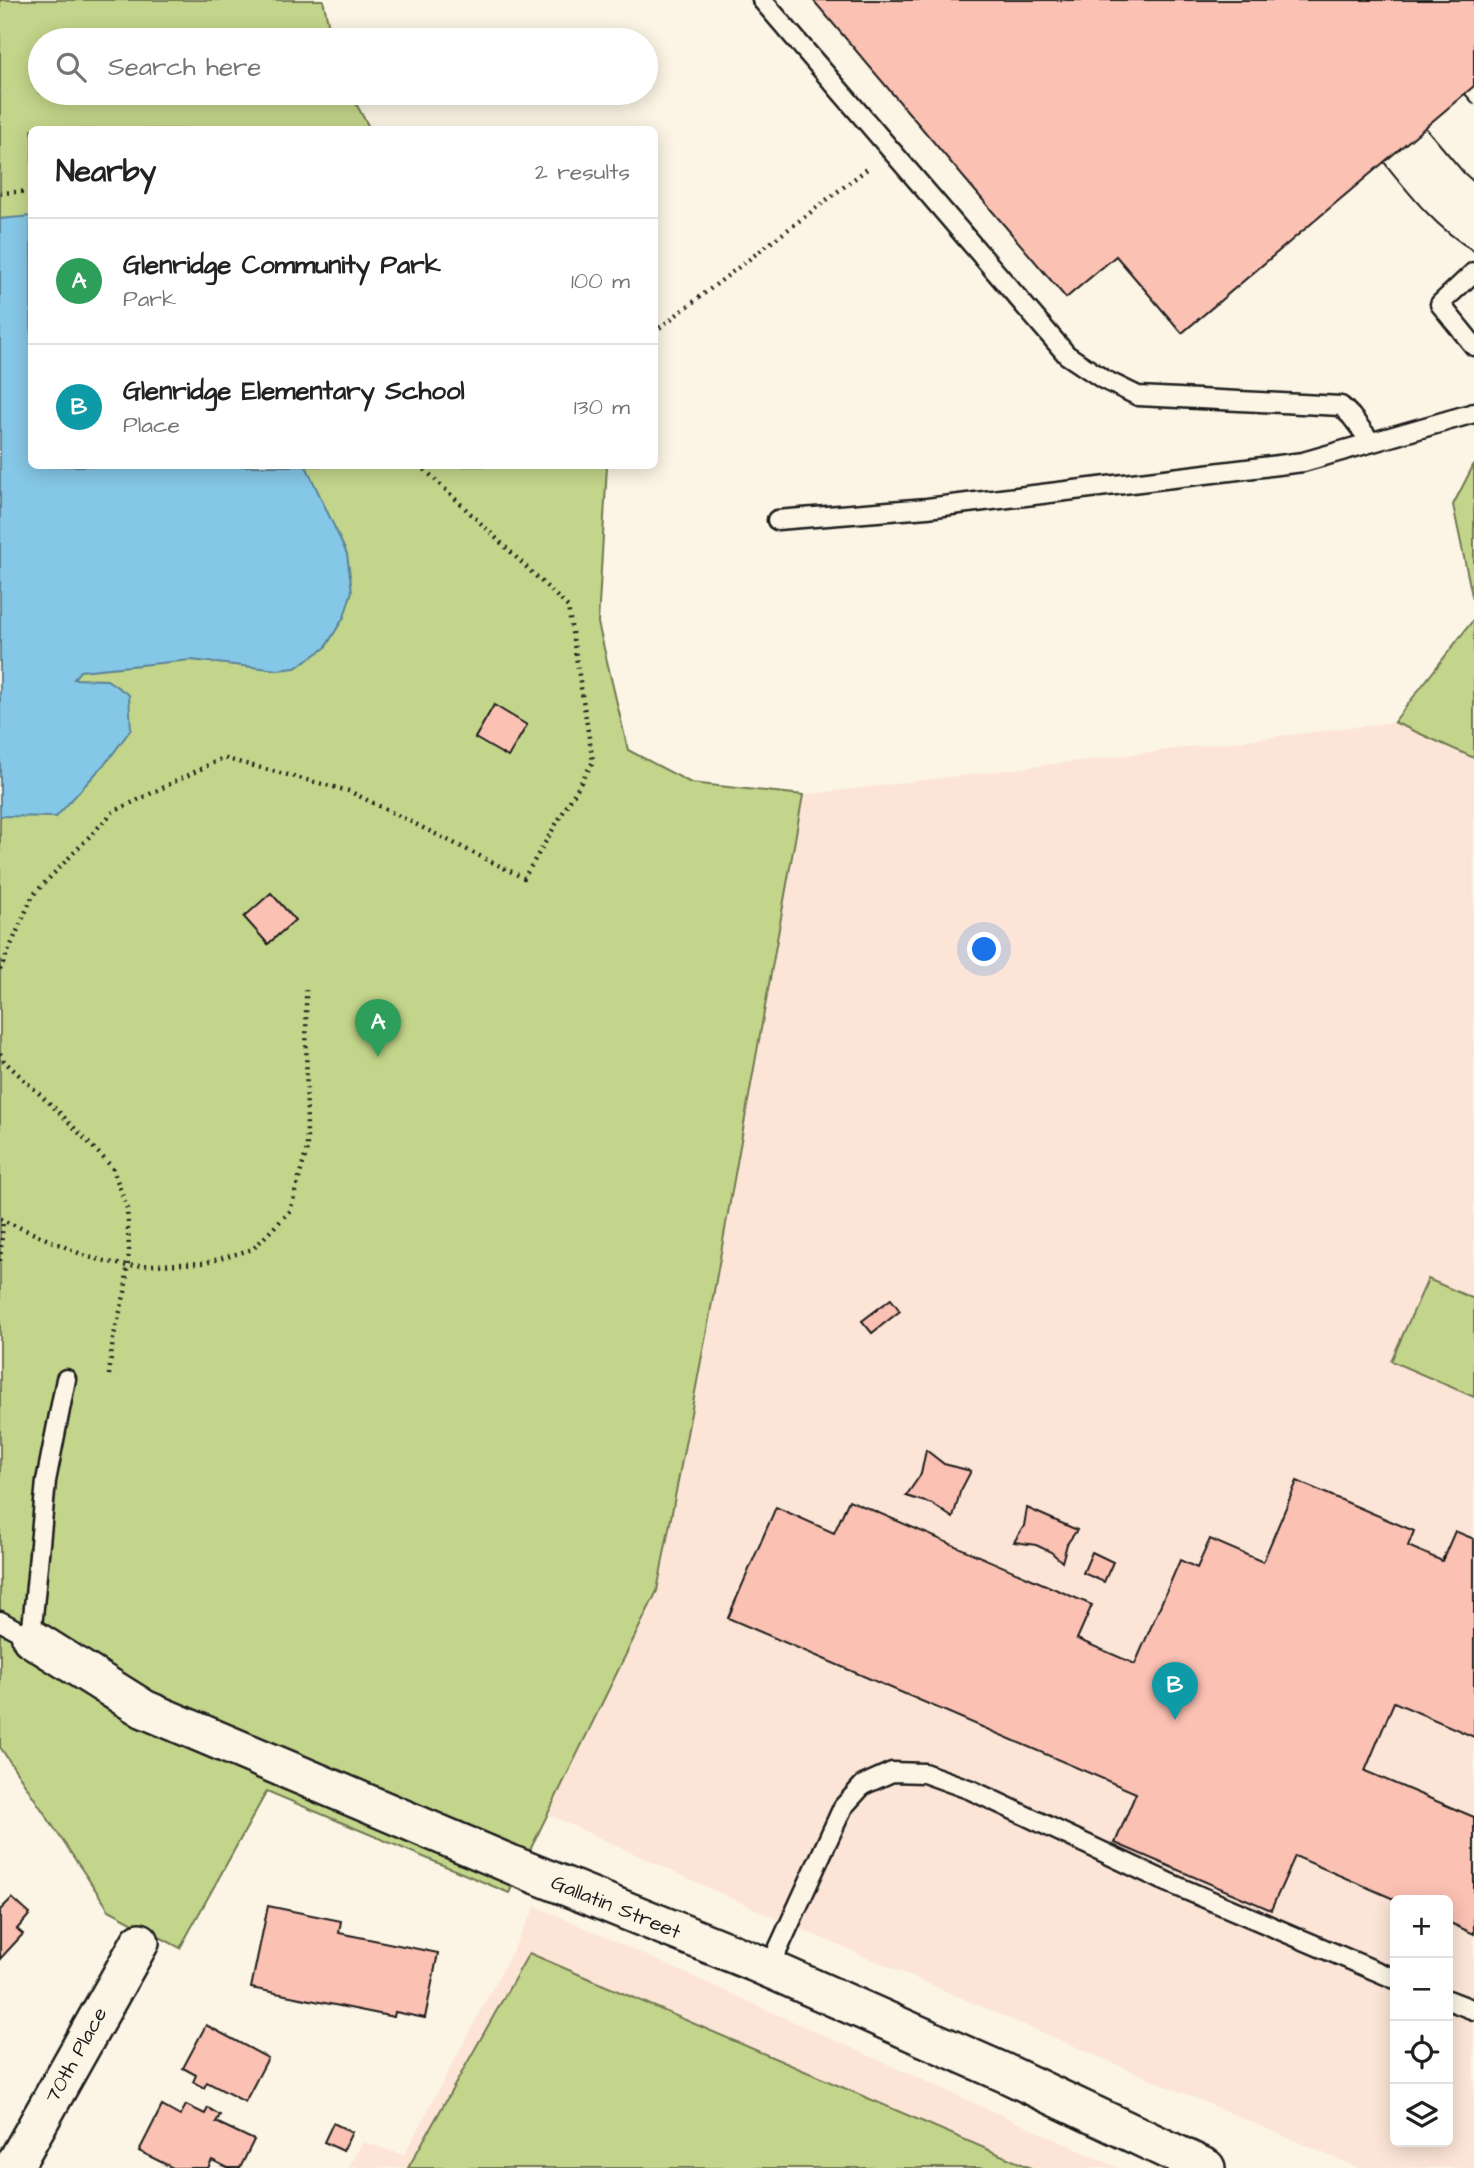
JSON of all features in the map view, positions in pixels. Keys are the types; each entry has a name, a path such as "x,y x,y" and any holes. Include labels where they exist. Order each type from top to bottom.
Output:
{"street":[{"name":"Gallatin Street","path":"15,1629 144,1709 515,1866 769,1969 1005,2073 1196,2166"},
{"name":"70th Place","path":"12,2151 140,1942"}],"lane":[{"path":"762,0 1067,355 1102,379 1138,396 1341,406 1371,442"},
{"path":"1474,272 1440,304 1474,346"},
{"path":"777,520 926,508 1303,462 1474,413"},
{"path":"15,1629 66,1379"},
{"path":"769,1969 844,1807 863,1785 892,1772 924,1773 971,1790 1167,1882 1390,1977"},
{"path":"1453,2002 1474,2010"}],"path":[{"path":"658,329 891,151"},
{"path":"0,193 28,191"},
{"path":"0,970 33,895 113,812 223,758 349,791 524,878 593,762 568,607 424,469"},
{"path":"0,1261 1,1220 88,1257 127,1266 205,1263 253,1249 290,1211 307,1149 306,990"},
{"path":"0,1053 4,1061 60,1113 112,1167 127,1207 129,1250 125,1292 113,1339 109,1375"}],"shaded area":[{"path":"1394,722 1474,758 1474,2168 1358,2168 768,1915 545,1813 657,1591 803,795"},
{"path":"536,1906 1119,2168 348,2168 363,2142 404,2155"}],"green space":[{"path":"0,0 323,0 329,28 28,28 28,105 357,105 368,126 28,126 28,469 607,469 598,623 628,750 691,783 803,795 709,1319 657,1591 509,1893 267,1791 180,1948 109,1910 0,1747"},
{"path":"1474,464 1474,605 1453,505"},
{"path":"1474,619 1474,758 1394,722"},
{"path":"1428,1279 1474,1299 1474,1397 1391,1361"},
{"path":"529,1953 1031,2168 408,2168"}],"water":[{"path":"28,216 28,469 307,469 347,554 352,591 344,617 325,648 295,668 278,670 191,660 80,671 74,679 107,680 129,695 131,729 109,759 56,817 0,816 0,219"}],"building":[{"path":"813,0 1474,0 1474,86 1182,333 1116,256 1066,298"},
{"path":"494,705 527,725 508,757 475,738"},
{"path":"271,893 295,920 268,944 244,917"},
{"path":"891,1299 900,1311 872,1333 862,1321"},
{"path":"926,1450 944,1464 971,1471 960,1492 953,1518 932,1504 906,1496 921,1474"},
{"path":"1297,1481 1414,1531 1408,1546 1442,1561 1455,1531 1474,1539 1474,1737 1394,1702 1365,1771 1474,1817 1474,1934 1453,1924 1453,1895 1390,1895 1390,1897 1295,1856 1271,1910 1115,1843 1136,1793 728,1618 776,1507 834,1533 849,1500 1092,1605 1077,1639 1135,1664 1180,1560 1197,1568 1210,1539 1263,1562"},
{"path":"1027,1508 1077,1530 1067,1544 1062,1562 1051,1552 1036,1545 1014,1542 1024,1526"},
{"path":"1092,1552 1113,1562 1104,1582 1083,1573"},
{"path":"12,1898 30,1914 17,1929 23,1934 0,1959 0,1910"},
{"path":"268,1906 341,1921 339,1933 438,1953 425,2018 395,2012 394,2017 251,1988"},
{"path":"206,2025 268,2058 245,2102 207,2082 204,2088 193,2082 196,2075 183,2068"},
{"path":"186,2105 205,2114 208,2108 220,2115 216,2122 254,2140 240,2168 228,2168 212,2160 208,2168 173,2168 139,2151 162,2106 180,2116"},
{"path":"333,2123 352,2132 343,2151 324,2142"}],"tram line":[{"path":"1465,94 1474,104"},
{"path":"1425,127 1474,182"},
{"path":"1384,162 1436,222 1474,251"}],"place":[{"name":"Glenridge Community Park","path":"378,1057"},
{"name":"Glenridge Elementary School","path":"1175,1720"}]}
